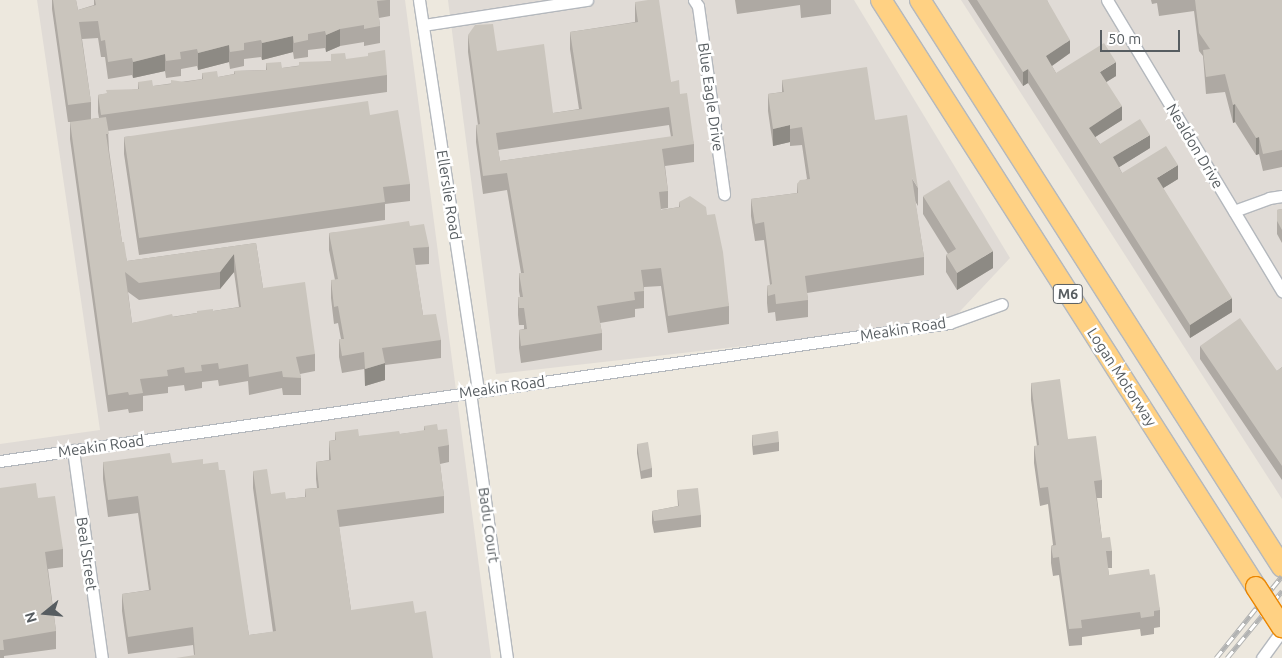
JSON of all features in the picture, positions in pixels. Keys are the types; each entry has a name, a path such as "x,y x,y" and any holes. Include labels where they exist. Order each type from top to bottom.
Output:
{"highway":[{"name":"Logan Motorway","path":"881,0 1282,628"},
{"name":"Logan Motorway","path":"920,0 1279,562"},
{"path":"930,0 944,38"}],"street":[{"name":"Ellerslie Road","path":"420,0 474,391"},
{"path":"423,25 587,0"},
{"name":"Blue Eagle Drive","path":"694,0 698,6 724,194"},
{"name":"Nealdon Drive","path":"1107,0 1282,291"},
{"path":"1234,211 1269,198 1282,196"},
{"name":"Meakin Road","path":"0,461 949,323 1002,304"},
{"name":"Badu Court","path":"474,391 507,658"},
{"name":"Beal Street","path":"73,450 102,658"},
{"path":"1262,658 1282,628"}],"shaded area":[{"path":"37,0 405,0 491,658 0,658 0,444 100,430"},
{"path":"448,0 854,0 1010,258 949,323 496,374"},
{"path":"961,0 1282,0 1282,499"}],"building":[{"path":"53,0 76,0 78,10 96,5 95,0 387,0 377,1 380,26 364,29 364,25 340,29 326,35 325,31 308,34 308,40 294,43 293,36 262,43 261,40 244,43 244,50 230,52 229,45 198,53 197,49 180,52 181,59 166,61 165,54 133,62 132,58 108,62 105,40 101,41 98,21 79,22 91,102 68,105"},
{"path":"659,0 671,82 679,80 680,94 687,93 694,144 662,149 668,191 659,192 661,210 680,207 679,202 690,196 706,207 707,215 715,214 723,252 729,306 668,316 661,268 641,270 644,291 634,292 635,300 597,306 602,333 521,346 519,330 527,329 524,308 519,308 518,297 523,297 519,273 524,273 507,173 483,176 476,125 480,124 468,35 475,25 493,24 497,51 544,44 553,113 582,109 570,32 638,22 635,2","holes":["669,107 673,136 500,161 496,133"]},
{"path":"977,0 1047,0 1070,40 1046,56 1056,73 1104,43 1116,62 1100,72 1122,106 1089,128 1100,144 1140,119 1150,135 1113,157 1122,173 1166,146 1178,165 1157,178 1232,298 1190,325 1028,69 1023,72"},
{"path":"1195,0 1282,0 1282,150 1263,154 1259,137 1256,138 1235,104 1233,105 1225,74 1206,77 1203,50 1210,49 1199,33"},
{"path":"385,50 387,75 101,115 98,95 107,93 106,90 139,89 138,82 152,80 153,86 171,84 171,80 185,82 203,79 202,73 217,71 218,77 235,74 234,71 267,70 266,63 281,62 282,68 299,66 299,62 331,61 331,54 345,53 346,59 368,56 368,53"},
{"path":"867,67 875,120 907,115 918,188 912,178 924,257 805,276 808,300 776,304 775,294 768,296 767,286 772,284 764,222 755,224 751,199 798,193 797,184 800,180 810,179 802,127 790,129 790,125 773,129 768,94 784,92 782,80"},
{"path":"368,101 370,115 398,110 410,184 383,187 385,202 139,238 124,137"},
{"path":"106,117 109,134 106,134 122,242 124,242 127,261 256,243 263,288 305,282 315,354 296,357 301,378 283,377 282,371 249,377 248,364 219,369 218,363 201,365 202,371 185,373 184,367 167,370 168,376 140,379 143,393 129,395 128,392 108,395 70,122","holes":["234,254 241,307 197,311 197,313 173,317 172,314 132,323 125,272 139,283 220,272"]},
{"path":"949,180 993,251 957,273 946,255 956,249 923,196"},
{"path":"1282,209 1282,230 1277,221 1277,210"},
{"path":"409,221 410,226 424,224 429,247 413,248 423,315 436,314 441,340 382,348 385,363 365,369 364,352 342,356 339,339 344,339 338,306 334,307 331,280 338,279 329,233"},
{"path":"1240,318 1277,371 1282,367 1282,466 1200,346"},
{"path":"1060,379 1068,439 1096,436 1102,480 1094,481 1102,538 1110,537 1112,551 1106,551 1109,575 1149,569 1150,575 1155,574 1160,610 1154,611 1154,616 1141,618 1140,612 1081,620 1082,628 1069,629 1059,557 1053,558 1051,546 1056,545 1048,487 1040,488 1034,446 1039,445 1031,383"},
{"path":"437,424 438,430 447,429 449,445 438,447 444,496 337,510 351,610 413,601 415,613 426,611 433,658 176,658 195,655 193,627 128,637 122,594 151,590 138,496 108,500 103,462 170,453 172,463 203,459 203,464 218,462 219,470 225,470 249,635 276,631 253,471 267,469 271,494 285,492 286,499 306,497 305,489 319,488 316,462 331,460 329,441 336,440 335,432 358,429 359,436 399,431 400,434 425,430 424,426"},
{"path":"778,431 779,442 753,446 752,435"},
{"path":"648,442 652,468 641,471 637,444"},
{"path":"36,483 38,498 55,496 63,549 45,552 56,631 3,640 4,650 0,650 0,488"},
{"path":"698,488 701,515 654,521 652,511 679,506 677,490"}],"railway":[{"path":"1216,658 1282,576"},
{"path":"1227,658 1282,591"}]}
